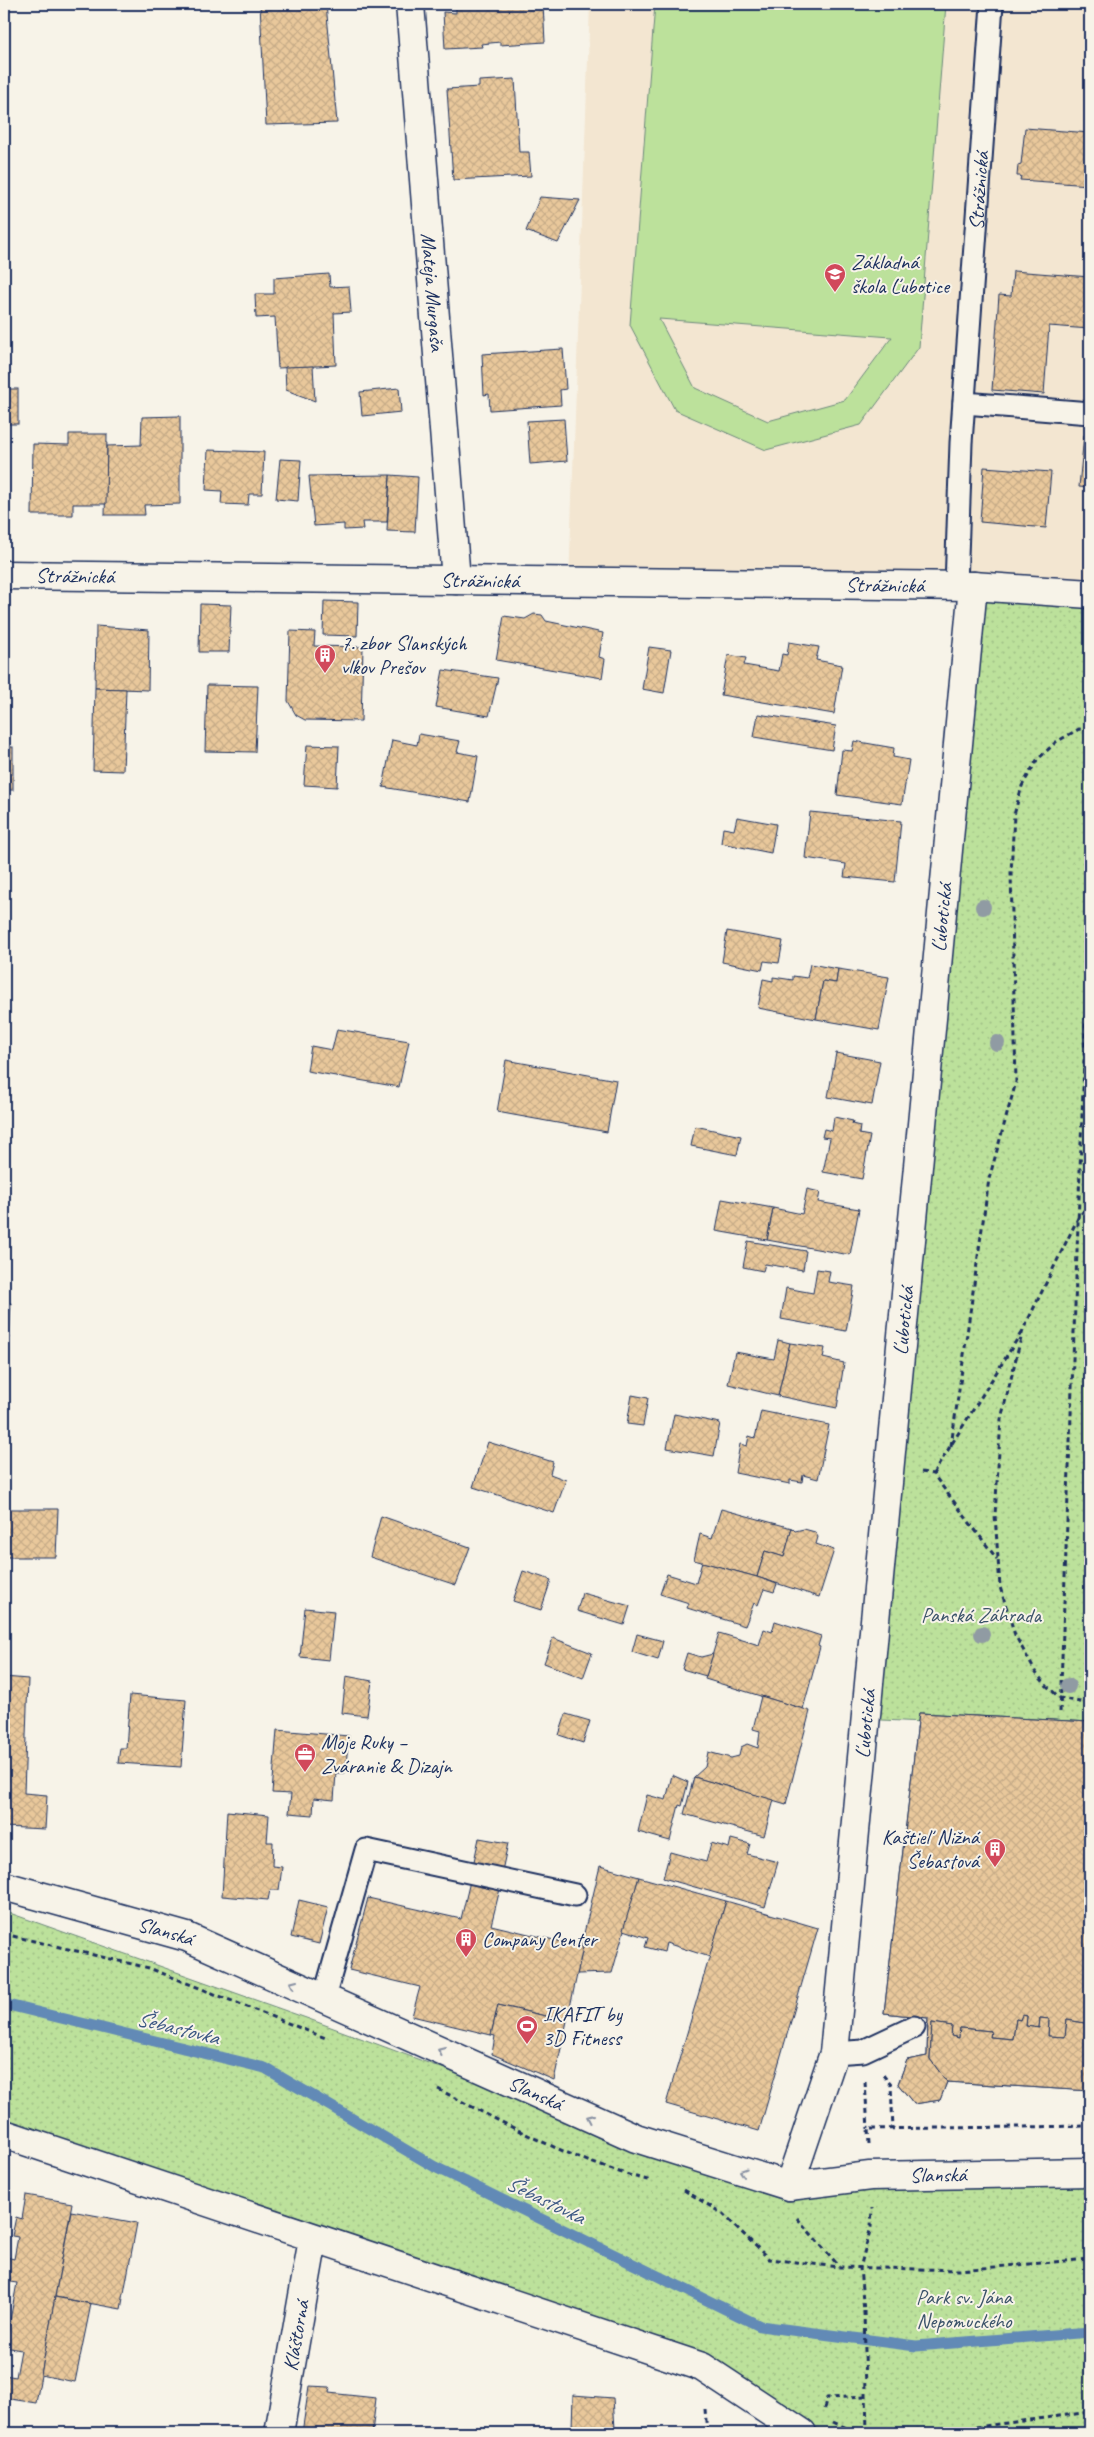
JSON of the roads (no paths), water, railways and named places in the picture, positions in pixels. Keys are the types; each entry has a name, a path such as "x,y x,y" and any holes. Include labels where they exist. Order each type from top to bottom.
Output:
{"street":[{"name":"Mateja Murgaša","path":"410,4 456,580"},
{"name":"Strážnická","path":"4,575 964,586 1090,594"},
{"name":"Ľubotická","path":"789,2186 834,2054 964,586"},
{"name":"Slanská","path":"4,1886 187,1937 636,2138 789,2186 870,2176 1090,2172"},
{"path":"4,2134 313,2239 702,2367 806,2426"},
{"name":"Kláštorná","path":"279,2433 313,2239"}],"lane":[{"name":"Strážnická","path":"964,586 964,403 992,4"},
{"path":"964,403 1090,413"},
{"path":"324,1998 366,1850 575,1895"},
{"path":"834,2054 862,2052 914,2027"}],"waterway":[{"name":"Šebastovka","path":"4,2004 265,2068 435,2167 760,2326 916,2346 1090,2332"}],"place":[{"name":"Základná škola Ľubotice","path":"835,293"},
{"name":"7. zbor Slanských vlkov Prešov","path":"325,674"},
{"name":"Moje Ruky – Zváranie & Dizajn","path":"305,1773"},
{"name":"Kaštieľ Nižná Šebastová","path":"995,1868"},
{"name":"Company Center","path":"466,1958"},
{"name":"IKAFIT by 3D Fitness","path":"527,2045"}],"park label":[{"name":"Panská Záhrada","path":"981,1615"},
{"name":"Park sv. Jána Nepomuckého","path":"964,2309"}]}
